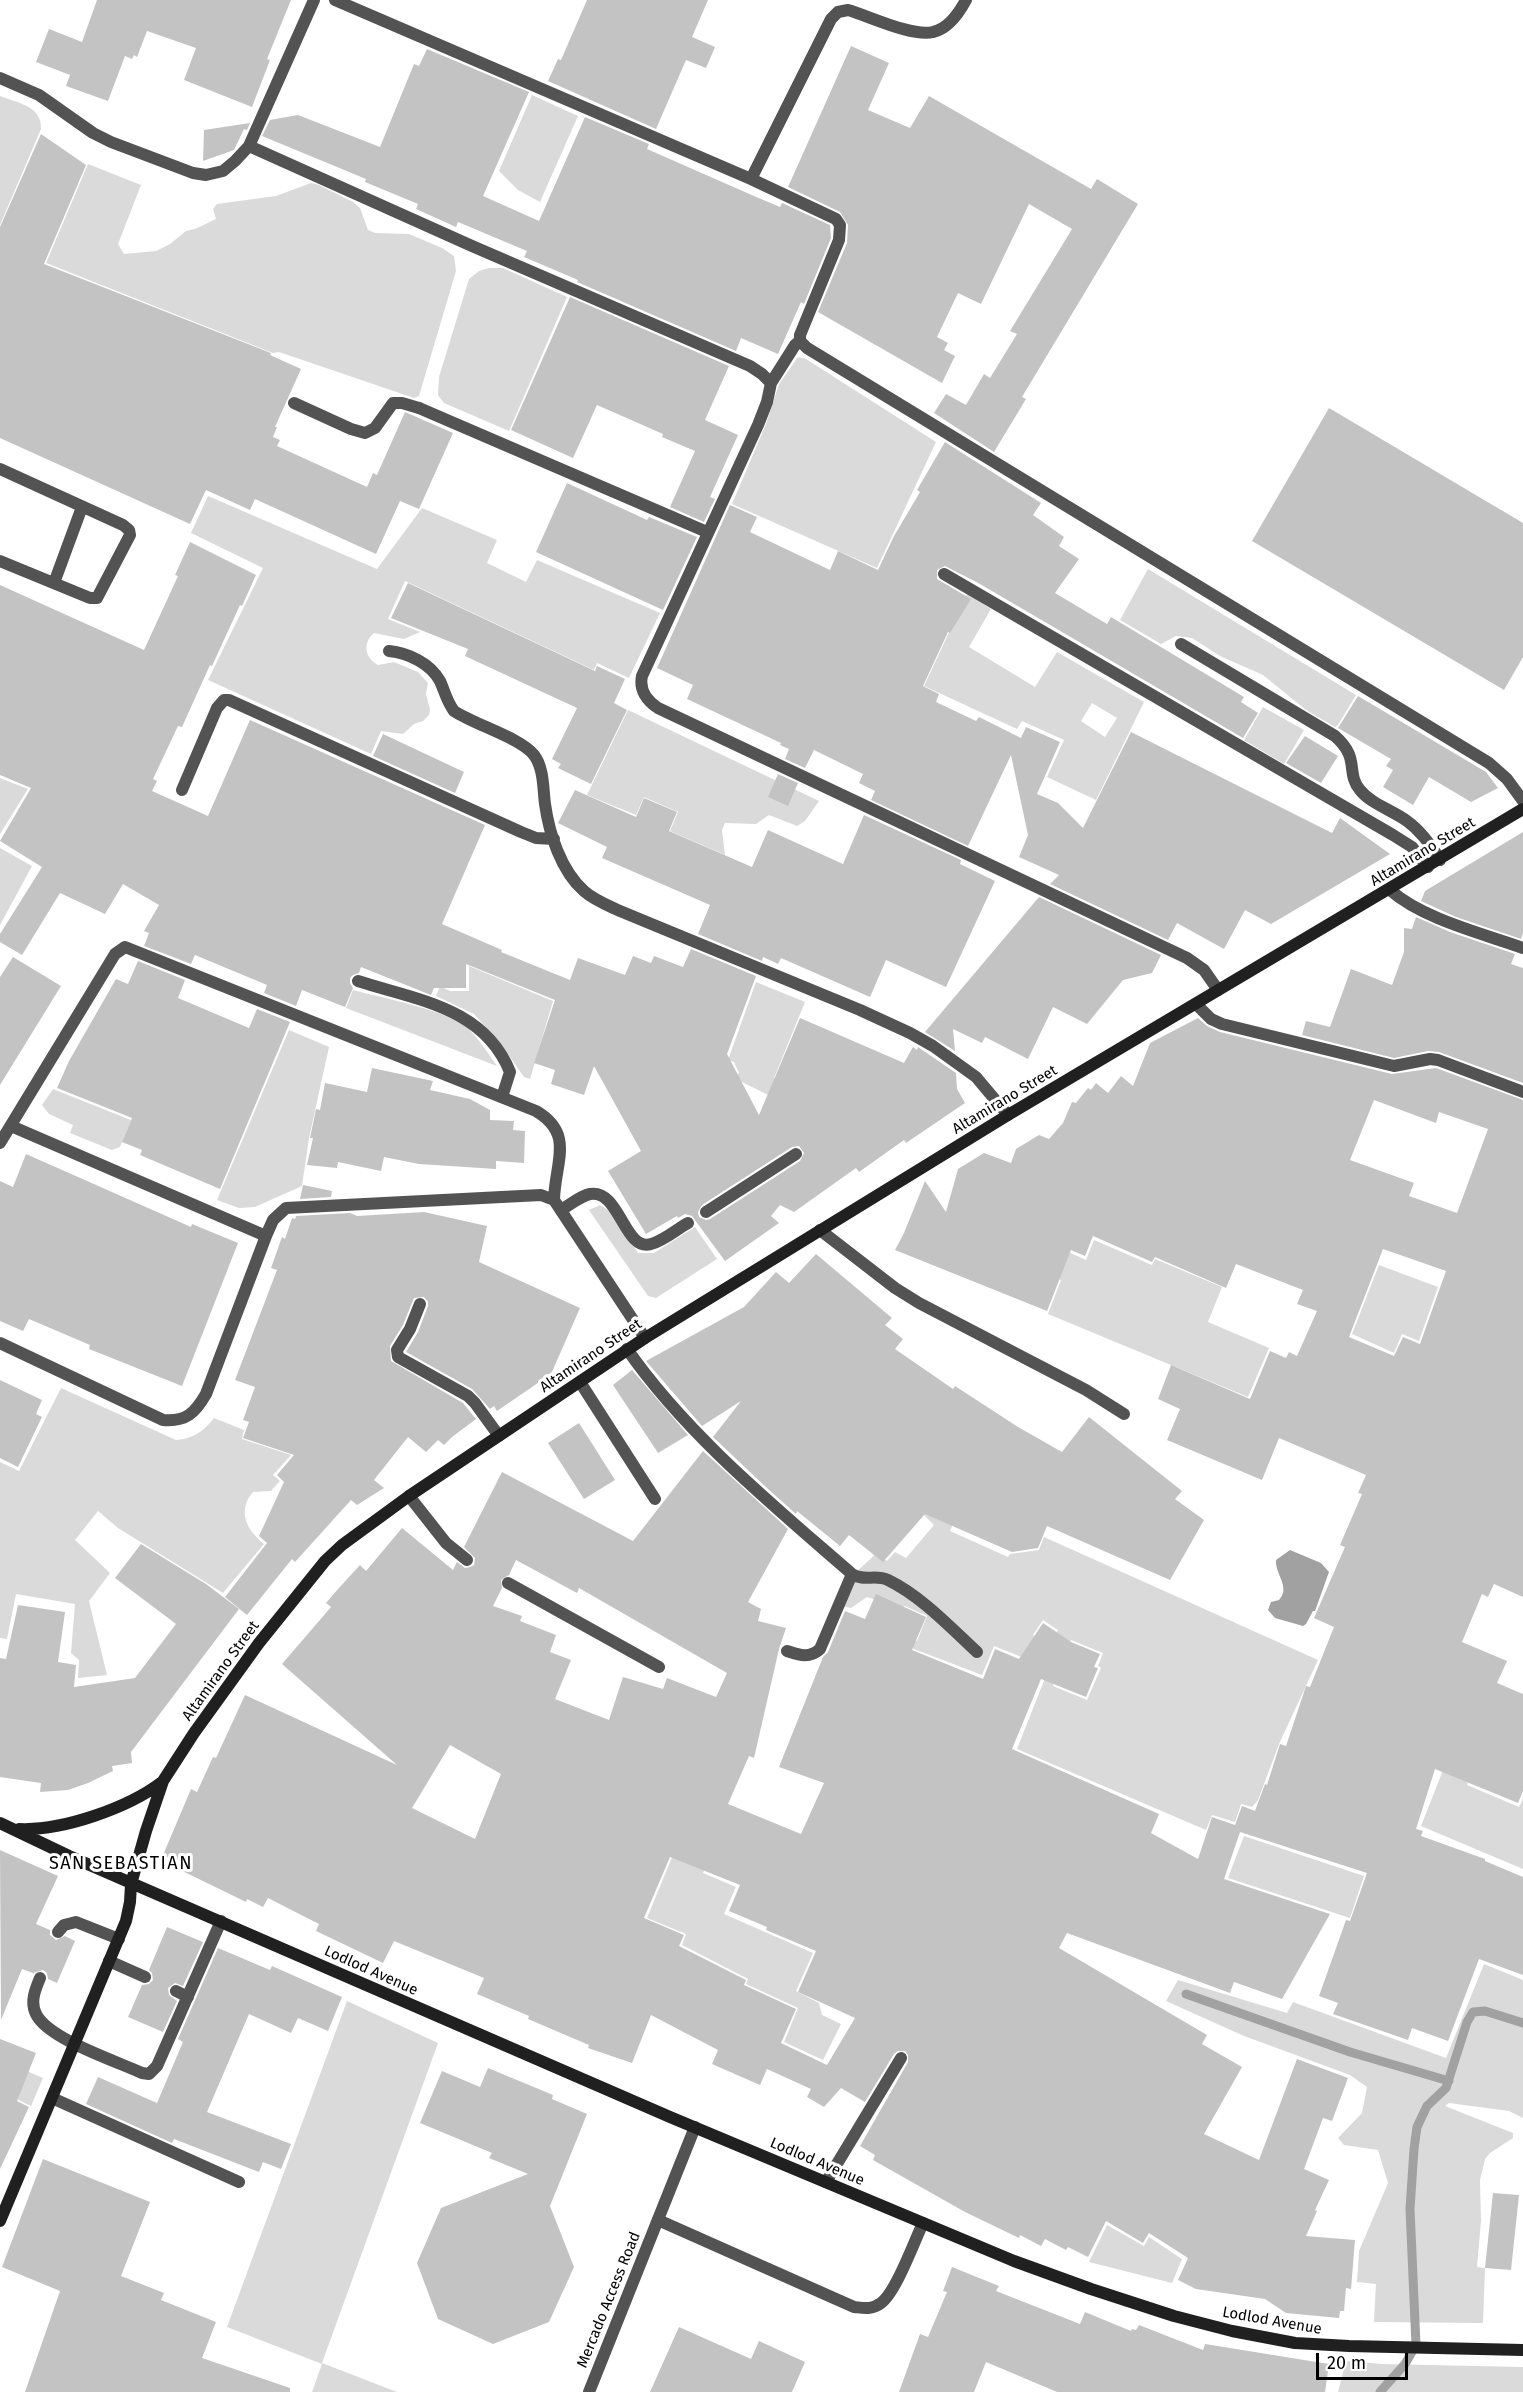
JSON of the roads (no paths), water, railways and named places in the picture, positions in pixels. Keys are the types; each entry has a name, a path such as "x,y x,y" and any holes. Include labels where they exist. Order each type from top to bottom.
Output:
{"main road":[{"name":"Altamirano Street","path":"0,2221 119,1939 129,1908 132,1882 146,1831 163,1781 194,1733 259,1643 325,1561 361,1530 627,1349 1008,1115 1523,809"},
{"path":"3,1825 28,1830 70,1822 125,1804 163,1781"},
{"name":"Lodlod Avenue","path":"3,1825 695,2127 1058,2278 1174,2316 1232,2331 1295,2343 1523,2350"}],"street":[{"path":"0,78 39,96 102,138 193,173 206,175 223,171 249,146 314,0"},
{"path":"335,0 751,179 830,215 840,225 839,240 802,328 800,341 795,345 771,383 764,410 642,676 642,690 650,703 1187,958 1204,970 1218,990"},
{"path":"751,179 831,19 838,12 848,9 913,31 934,32 953,19 966,0"},
{"path":"249,146 472,246 750,366 771,383"},
{"path":"800,341 810,351 1489,763 1512,784 1523,801"},
{"path":"294,403 365,433 375,428 393,403 419,408 707,532"},
{"path":"0,469 123,525 129,530 130,535 97,598 90,598 0,561"},
{"path":"54,584 82,507"},
{"path":"944,574 1393,835 1412,847 1428,867"},
{"path":"1181,644 1335,736 1350,754 1353,776 1359,789 1414,827 1440,860"},
{"path":"388,651 410,655 429,669 439,681 448,704 454,711 534,754 540,766 546,807 554,839 568,872 590,896 620,911 860,1010 910,1033 933,1046 976,1077 1008,1115"},
{"path":"182,790 217,708 224,700 229,700 520,832 542,839 554,839"},
{"path":"1390,890 1401,900 1422,911 1523,948"},
{"path":"0,1143 115,954 125,947 543,1115 558,1132 560,1147 558,1205"},
{"path":"358,981 446,1008 473,1024 494,1046 508,1068 510,1075 502,1097"},
{"path":"1196,1004 1211,1019 1222,1024 1394,1066 1430,1059 1438,1060 1523,1092"},
{"path":"11,1126 266,1236"},
{"path":"706,1212 796,1154"},
{"path":"558,1205 588,1194 599,1194 609,1201 636,1241 645,1245 654,1243 687,1223"},
{"path":"0,1343 163,1420 176,1421 188,1418 199,1407 206,1395 266,1236 277,1215 292,1206 540,1195 558,1205 645,1338"},
{"path":"820,1230 895,1288 919,1303 1059,1375 1124,1414"},
{"path":"420,1304 410,1329 396,1352 398,1357 468,1396 500,1436"},
{"path":"627,1349 652,1383 701,1436 852,1574 865,1579 882,1578 899,1587 940,1618 977,1652"},
{"path":"580,1382 654,1499"},
{"path":"410,1496 446,1544 468,1560"},
{"path":"787,1651 809,1656 820,1649 852,1574"},
{"path":"508,1582 659,1667"},
{"path":"40,1978 33,2003 36,2013 49,2029 75,2044 149,2074 158,2066 182,1994 221,1921"},
{"path":"58,1932 67,1923 76,1922 119,1939"},
{"path":"109,1961 145,1977"},
{"path":"826,2182 901,2058"},
{"path":"52,2098 239,2182"},
{"name":"Mercado Access Road","path":"589,2392 695,2127"},
{"path":"658,2220 854,2307 869,2309 882,2303 891,2291 923,2223"}],"waterway":[{"path":"1186,1994 1350,2052 1449,2081"},
{"path":"1380,2392 1405,2364 1416,2345 1410,2209 1417,2127 1427,2106 1446,2088 1467,2022 1473,2012 1485,2011 1523,2023"}],"district":[{"name":"SAN SEBASTIAN","path":"121,1864"}]}
